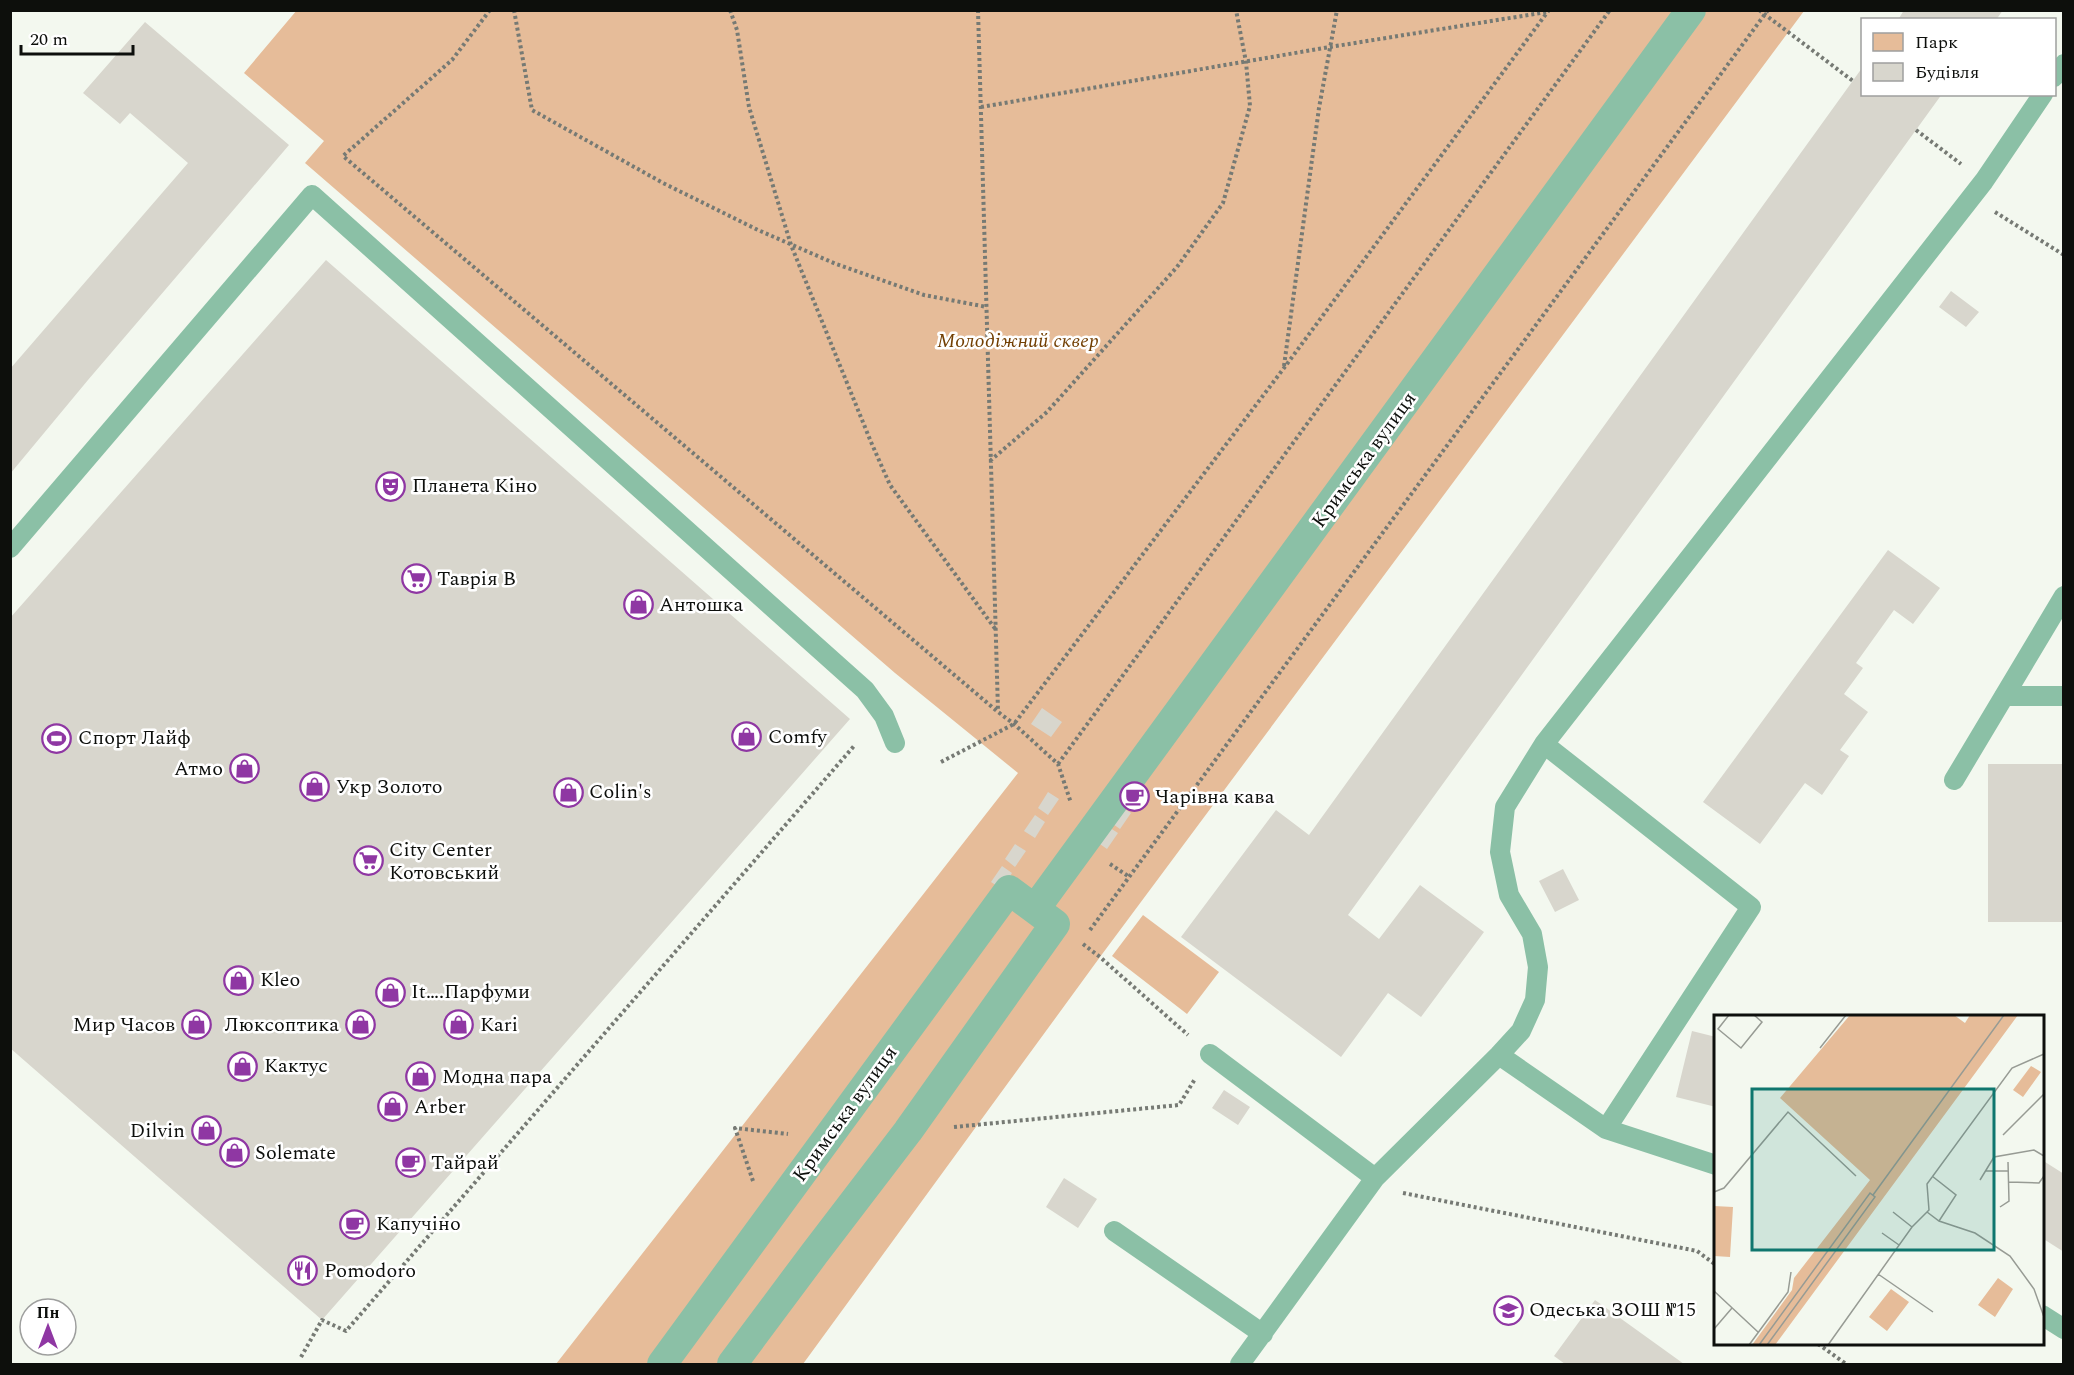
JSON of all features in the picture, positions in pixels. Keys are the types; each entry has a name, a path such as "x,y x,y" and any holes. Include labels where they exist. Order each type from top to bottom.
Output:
{"street":[{"name":"Кримська вулиця","path":"1035,909 1084,845 1691,10"},
{"name":"Кримська вулиця","path":"662,1365 1009,890 1055,924 908,1131 732,1365"}],"lane":[{"path":"1240,1365 1375,1178 1499,1055 1521,1030 1534,1000 1538,967 1532,934 1509,895 1500,852 1505,807 1544,744 1971,198 2042,96"},
{"path":"10,548 312,195 865,690 884,716 895,743"},
{"path":"1954,780 2064,596"},
{"path":"2004,696 2064,696"},
{"path":"1544,744 1751,907 1606,1129"},
{"path":"1210,1054 1375,1178"},
{"path":"1499,1055 1606,1129 1714,1164"},
{"path":"1114,1230 1263,1334"},
{"path":"2044,1316 2064,1329"}],"path":[{"path":"490,10 452,60 343,156 1014,724 1058,764 1084,845"},
{"path":"514,10 531,110 663,183 791,245 836,264 924,295 987,307"},
{"path":"730,10 737,30 749,107 791,245 890,485 996,630"},
{"path":"978,10 998,712"},
{"path":"990,461 1047,412 1177,267 1223,203 1250,106 1246,62 1236,10"},
{"path":"1284,368 1319,108 1337,10"},
{"path":"1058,764 1610,10"},
{"path":"1759,10 1853,81"},
{"path":"1088,933 1768,10"},
{"path":"981,107 1548,11"},
{"path":"941,762 1014,724 1284,368 1548,11"},
{"path":"1916,130 1984,181"},
{"path":"1971,198 2064,255"},
{"path":"301,1357 322,1320 346,1330 854,746"},
{"path":"1100,957 1210,1054"},
{"path":"908,1131 1179,1105"},
{"path":"766,1221 735,1128 828,1139"},
{"path":"1375,1178 1404,1193 1697,1251 1714,1264"},
{"path":"1819,1345 1846,1365"}],"green space":[{"name":"Молодіжний сквер","path":"297,10 1804,11 1100,957 803,1364 556,1364 1018,773 895,673 305,163 324,141 244,73"},
{"path":"1143,915 1219,972 1187,1014 1112,956"}],"building":[{"path":"1904,10 2003,10 1997,18 1899,18"},
{"path":"145,22 289,145 10,474 10,369 188,163 130,113 120,124 83,93"},
{"path":"1861,69 1861,96 1941,96 1348,915 1379,939 1420,885 1484,932 1421,1017 1388,993 1341,1057 1181,937 1276,810 1309,835"},
{"name":"City Center Котовський","path":"326,260 850,719 322,1320 10,1048 10,618"},
{"path":"1951,291 1979,312 1966,327 1939,307"},
{"path":"1888,550 1940,588 1913,624 1894,610 1856,663 1863,668 1844,694 1868,712 1840,750 1849,756 1822,795 1805,783 1760,844 1703,802"},
{"path":"1042,708 1062,722 1051,737 1031,724"},
{"path":"1988,764 2064,764 2064,922 1988,922"},
{"name":"Чарівна кава","path":"1134,785 1145,792 1134,808 1123,801"},
{"path":"1048,792 1059,799 1048,815 1038,808"},
{"path":"1120,806 1131,813 1120,829 1110,822"},
{"path":"1035,815 1045,822 1035,838 1024,831"},
{"path":"1107,826 1118,833 1107,849 1097,842"},
{"path":"1015,844 1026,851 1015,867 1005,859"},
{"path":"1002,866 1012,873 1002,889 991,882"},
{"path":"1563,869 1579,900 1555,912 1539,881"},
{"path":"1692,1031 1714,1036 1714,1106 1676,1097"},
{"path":"1224,1090 1250,1107 1238,1125 1212,1108"},
{"path":"2044,1161 2064,1174 2064,1252 2044,1239"},
{"path":"1064,1178 1097,1199 1078,1228 1046,1207"},
{"path":"1595,1300 1684,1364 1565,1364 1554,1356"}],"place":[{"name":"Планета Кіно","path":"391,486"},
{"name":"Таврія В","path":"416,579"},
{"name":"Антошка","path":"638,605"},
{"name":"Comfy","path":"747,737"},
{"name":"Спорт Лайф","path":"57,738"},
{"name":"Атмо","path":"244,769"},
{"name":"Укр Золото","path":"315,787"},
{"name":"Colin's","path":"568,792"},
{"name":"Чарівна кава","path":"1134,797"},
{"name":"City Center Котовський","path":"368,861"},
{"name":"Kleo","path":"239,980"},
{"name":"It….Парфуми","path":"390,992"},
{"name":"Мир Часов","path":"196,1025"},
{"name":"Люксоптика","path":"360,1025"},
{"name":"Kari","path":"459,1025"},
{"name":"Кактус","path":"243,1066"},
{"name":"Модна пара","path":"421,1077"},
{"name":"Arber","path":"393,1107"},
{"name":"Dilvin","path":"206,1131"},
{"name":"Solemate","path":"234,1153"},
{"name":"Тайрай","path":"410,1163"},
{"name":"Капучіно","path":"355,1224"},
{"name":"Pomodoro","path":"303,1271"},
{"name":"Одеська ЗОШ №15","path":"1508,1310"}]}
